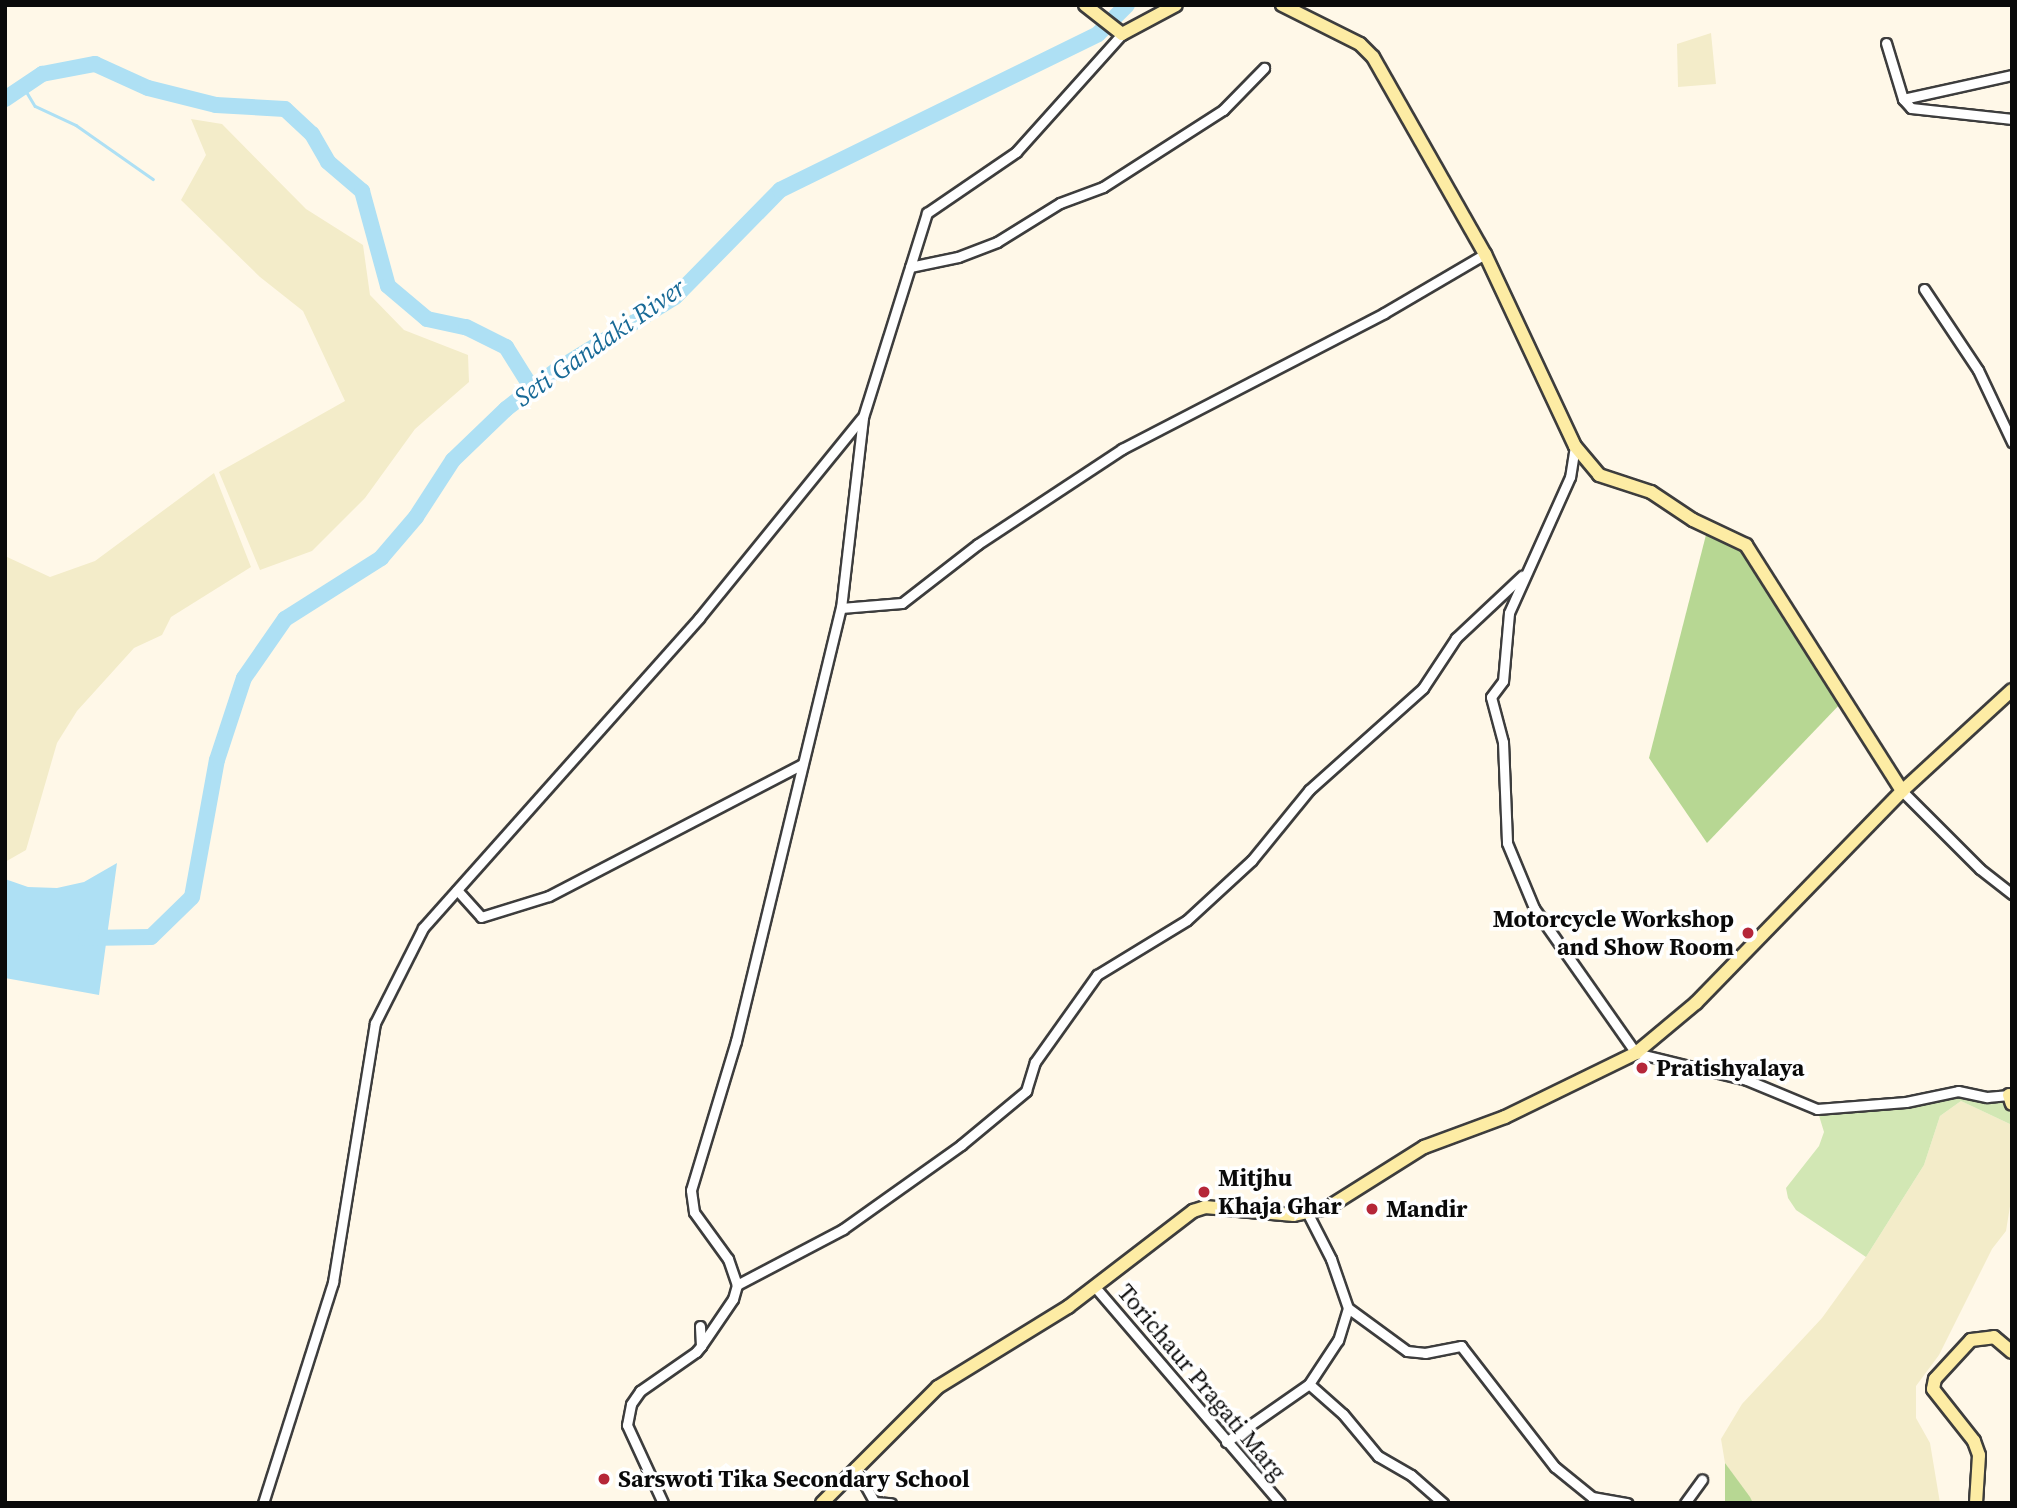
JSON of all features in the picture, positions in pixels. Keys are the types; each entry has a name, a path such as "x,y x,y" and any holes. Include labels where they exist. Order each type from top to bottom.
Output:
{"main road":[{"path":"1085,5 1122,34 1176,5"},
{"path":"1282,5 1368,50 1485,254 1575,446 1599,475 1651,492 1693,520 1746,545 1902,791"},
{"path":"822,1503 855,1467 938,1387 1020,1340 1200,1208 1308,1214 1333,1205 1424,1147 1505,1117 1636,1053 1696,1003 1902,791 2012,690"},
{"path":"1976,1503 1979,1455 1974,1441 1933,1389 1935,1379 1971,1340 1994,1337 2012,1352"}],"street":[{"path":"663,1503 627,1425 631,1404 640,1391 701,1346 733,1299 737,1285 728,1259 694,1212 691,1190 736,1041 841,608 863,417 927,213 1016,152 1122,34"},
{"path":"1886,44 1903,99 1911,108 2012,119"},
{"path":"910,267 958,257 997,242 1055,206 1103,187 1223,110 1264,68"},
{"path":"1903,99 2012,75"},
{"path":"841,608 902,603 978,544 1122,449 1384,313 1485,254"},
{"path":"1924,289 1978,370 2012,442"},
{"path":"263,1503 333,1282 375,1023 423,928 699,618 863,417"},
{"path":"1575,446 1570,477 1522,576 1509,613 1503,681 1491,698 1503,742 1507,843 1534,908 1636,1053 1747,1080 1817,1109 1906,1102 1958,1091 1987,1097 2011,1098"},
{"path":"737,1285 843,1229 1008,1108 1026,1091 1035,1062 1097,975 1187,919 1252,860 1309,790 1423,688 1456,638 1522,576"},
{"path":"457,890 481,917 549,896 801,765"},
{"path":"1902,791 1980,869 2012,894"},
{"path":"1308,1214 1331,1259 1348,1308 1407,1351 1425,1353 1461,1346 1555,1467 1592,1497 1626,1503"},
{"name":"Torichaur Pragati Marg","path":"1095,1287 1183,1385 1226,1443 1280,1503"},
{"path":"1226,1443 1309,1384 1338,1340 1348,1308"},
{"path":"700,1325 701,1346"},
{"path":"1309,1384 1343,1414 1378,1456 1411,1475 1443,1503"},
{"path":"855,1467 875,1502 891,1503"},
{"path":"1685,1503 1702,1480"}],"shaded area":[{"path":"1711,33 1716,84 1678,87 1677,44"},
{"path":"191,119 222,124 306,209 363,245 370,295 404,330 468,355 469,382 415,429 365,498 312,551 260,570 219,472 345,401 303,311 260,277 181,200 206,155"},
{"path":"214,473 251,567 171,617 162,635 134,648 77,711 57,743 26,850 5,862 5,556 50,577 95,561"},
{"path":"1961,1101 2012,1125 2012,1194 2006,1231 1992,1249 1939,1355 1916,1386 1916,1418 1930,1443 1940,1503 1753,1503 1725,1463 1721,1439 1742,1404 1822,1318 1866,1257 1924,1165 1940,1116"}],"green space":[{"path":"1708,527 1738,538 1843,701 1707,843 1649,758"},
{"path":"1958,1091 2009,1095 2012,1125 1961,1101 1940,1116 1924,1165 1866,1257 1796,1210 1788,1198 1786,1188 1819,1146 1824,1132 1817,1109"},
{"path":"1725,1463 1750,1497 1753,1503 1725,1503"}],"water":[{"path":"117,863 99,995 5,978 5,879 28,887 57,888 84,882"}],"waterway":[{"name":"Seti Gandaki River","path":"86,938 151,937 192,897 217,760 244,678 285,619 381,558 416,517 453,460 506,409 558,369 675,297 780,190 1098,34 1127,5"},
{"path":"5,99 42,74 95,64 148,88 216,105 285,109 312,134 328,162 362,191 388,286 427,319 466,327 506,347 533,390"},
{"path":"23,86 35,106 76,125 153,179"}],"place":[{"name":"Motorcycle Workshop and Show Room","path":"1748,933"},
{"name":"Pratishyalaya","path":"1642,1068"},
{"name":"Mitjhu Khaja Ghar","path":"1204,1192"},
{"name":"Mandir","path":"1372,1209"},
{"name":"Sarswoti Tika Secondary School","path":"604,1479"}]}
